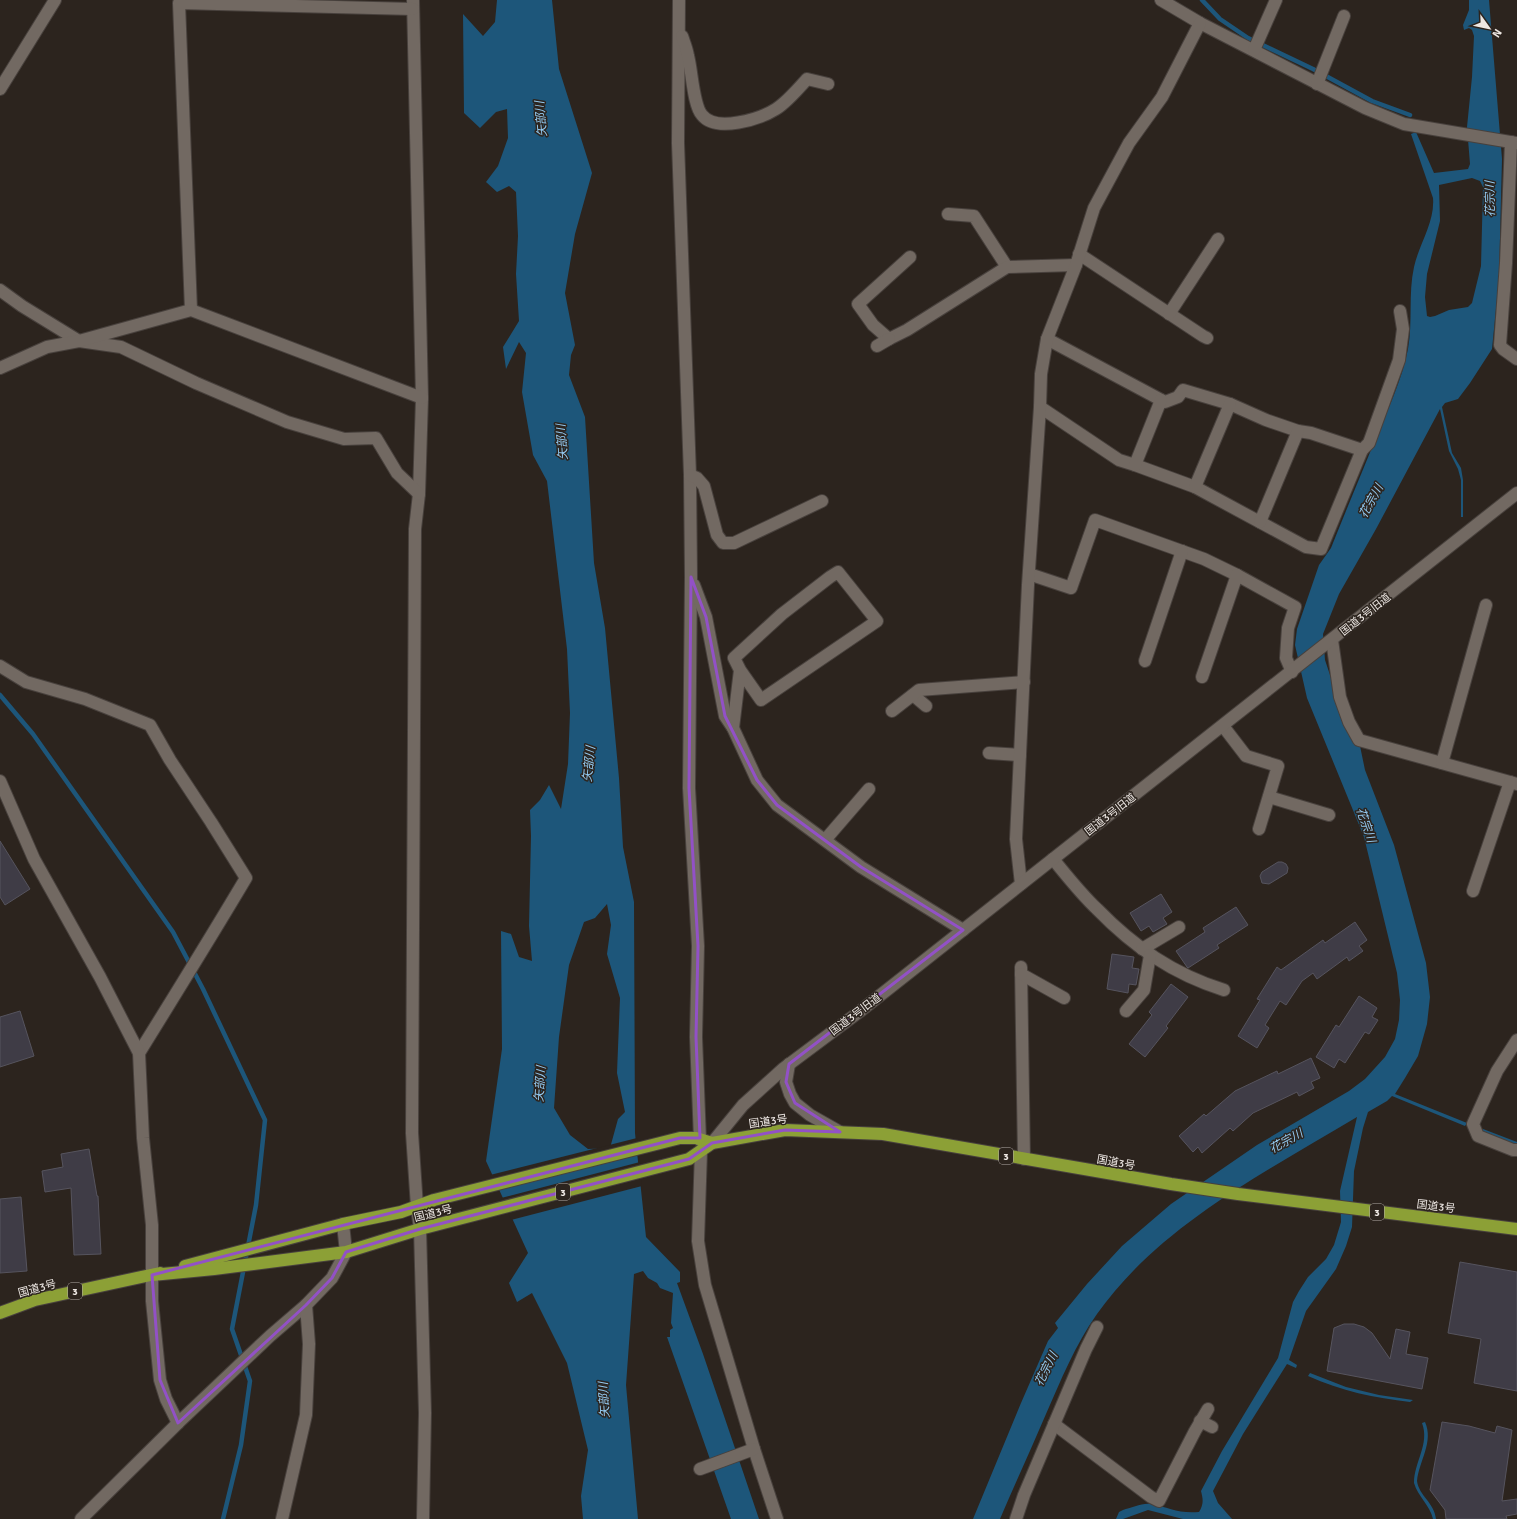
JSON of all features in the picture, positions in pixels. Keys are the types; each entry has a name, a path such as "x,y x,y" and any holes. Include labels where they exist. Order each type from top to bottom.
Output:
{"highway":[{"name":"国道3号","path":"214,1264 266,1263 346,1252 420,1229 438,1226 689,1159 700,1145 786,1130 883,1134 1171,1184 1238,1194 1517,1229"},
{"name":"国道3号","path":"0,1313 34,1300 152,1275 214,1264 276,1243 343,1224 401,1212 434,1200 680,1138 696,1138 700,1145"}],"street":[{"path":"0,89 55,0"},
{"path":"679,0 678,143 690,475 691,577 689,788 698,946 696,1037 700,1145 698,1245 705,1284 776,1519"},
{"path":"1161,0 1200,23 1317,84 1365,108 1404,124 1512,143 1500,345 1517,359"},
{"path":"1254,50 1276,0"},
{"path":"191,310 179,3 413,5 422,398 419,494 414,536 412,1133 420,1229 426,1413 423,1519"},
{"path":"1317,84 1344,16"},
{"path":"1021,884 1016,839 1020,755 1041,374 1047,339 1078,260 1094,208 1129,143 1162,97 1200,23"},
{"path":"679,27 688,56 697,105 702,116 712,123 725,124 752,120 776,109 807,79 828,84"},
{"path":"948,214 974,216 1007,267"},
{"path":"1169,314 1218,239"},
{"path":"889,339 873,325 858,304 910,257"},
{"path":"877,346 907,330 1007,267 1078,260 1208,338"},
{"path":"0,290 22,306 79,341 121,347 196,383 287,422 344,439 376,438 397,473 419,494"},
{"path":"0,368 47,347 79,341 191,310 422,398"},
{"path":"1040,407 1119,460 1195,487 1306,547 1321,549 1362,450 1368,443 1399,360 1402,329 1400,311"},
{"path":"1047,339 1165,402 1178,397 1183,390 1230,404 1266,420 1298,431 1311,433 1362,450"},
{"path":"1136,465 1161,400"},
{"path":"1195,487 1230,404"},
{"path":"1260,522 1298,431"},
{"path":"690,475 696,478 704,486 717,535 723,543 734,543 822,501"},
{"name":"国道3号旧道","path":"712,1143 744,1105 789,1064 859,1012 1517,493"},
{"path":"1029,574 1071,588 1095,520 1182,551 1237,574 1295,607 1288,628 1286,658 1293,670"},
{"path":"1145,661 1182,551"},
{"path":"732,728 740,670 734,658 782,614 838,572 877,621 761,700 740,670"},
{"path":"1202,677 1237,574"},
{"path":"691,577 706,618 725,716 757,780 778,805 861,867 963,930"},
{"path":"1442,763 1486,605"},
{"path":"1330,641 1340,697 1349,722 1359,740 1514,783 1472,891"},
{"path":"0,666 26,682 85,700 150,725 170,760 246,878 204,950 180,984 139,1053"},
{"path":"892,712 919,690 1024,682"},
{"path":"913,695 926,706"},
{"path":"1222,726 1246,756 1278,766 1259,829"},
{"path":"989,753 1020,755"},
{"path":"0,781 34,859 100,977 139,1053 143,1138 152,1224 152,1301 160,1380 166,1399 178,1423"},
{"path":"825,840 869,789"},
{"path":"1269,797 1329,816"},
{"path":"1053,859 1096,908 1127,938 1158,960 1204,984 1224,990"},
{"path":"1146,952 1180,927"},
{"path":"1126,1011 1144,990 1146,952"},
{"path":"1024,1159 1021,971 1064,998"},
{"path":"1517,1040 1497,1070 1473,1124 1478,1136 1513,1150 1517,1150"},
{"path":"789,1064 786,1082 795,1103 810,1115 840,1132"},
{"path":"81,1519 178,1423 270,1336 306,1305 332,1278 346,1252 343,1224"},
{"path":"282,1519 306,1415 309,1344 306,1305"},
{"path":"1016,1519 1024,1495 1097,1327"},
{"path":"1054,1424 1159,1502 1208,1409"},
{"path":"1200,1422 1212,1427"},
{"path":"700,1469 754,1449"}],"highlighted area":[{"path":"691,577 706,617 725,716 757,780 777,805 861,867 963,930 789,1064 786,1082 795,1103 840,1132 785,1130 712,1143 689,1159 420,1229 346,1252 332,1278 306,1305 178,1423 160,1380 152,1275 680,1138 700,1138 696,1037 698,946 689,788"}],"water":[{"name":"矢部川","path":"497,0 552,0 559,69 592,173 575,234 565,293 575,345 571,355 569,375 585,417 594,563 605,628 619,778 623,847 634,902 635,1133 646,1237 680,1272 680,1282 677,1283 703,1354 759,1519 731,1519 667,1337 670,1337 670,1330 673,1328 671,1323 673,1293 660,1288 657,1283 648,1278 643,1271 634,1274 626,1385 638,1519 583,1519 581,1496 588,1450 567,1363 532,1293 517,1302 509,1283 528,1253 486,1161 502,1049 501,931 511,934 519,957 532,961 529,926 531,836 530,810 540,800 549,785 561,809 568,764 570,713 567,649 547,481 533,455 522,392 526,353 519,342 506,369 503,347 519,321 516,274 518,236 516,192 509,186 497,192 486,182 498,166 508,138 507,109 496,112 480,128 464,113 463,14 483,36 495,22","holes":["607,904 611,925 607,954 620,998 617,1073 625,1112 618,1119 610,1148 588,1149 570,1135 554,1108 559,1037 569,965 584,922 595,918"]},
{"name":"花宗川","path":"1469,0 1489,0 1502,159 1499,279 1492,349 1458,399 1445,403 1442,407 1452,453 1461,468 1463,480 1463,517 1461,517 1461,480 1458,469 1449,451 1440,409 1376,529 1339,594 1323,634 1325,660 1337,696 1360,746 1365,770 1394,845 1426,963 1430,997 1427,1024 1418,1056 1395,1094 1467,1123 1465,1126 1392,1096 1387,1101 1368,1112 1354,1171 1352,1227 1346,1246 1336,1269 1306,1311 1289,1360 1297,1365 1296,1368 1287,1364 1243,1434 1213,1491 1218,1503 1232,1519 1183,1519 1148,1510 1123,1519 1116,1519 1119,1512 1123,1510 1147,1504 1179,1511 1199,1512 1203,1502 1201,1491 1222,1451 1278,1358 1293,1302 1308,1277 1326,1259 1334,1245 1341,1222 1340,1191 1357,1117 1251,1180 1216,1203 1183,1227 1152,1253 1123,1282 1097,1314 1075,1350 1000,1519 973,1519 1048,1341 1058,1328 1055,1323 1087,1284 1122,1246 1171,1204 1257,1145 1349,1091 1365,1079 1385,1057 1395,1039 1399,1020 1400,1000 1397,973 1364,837 1307,698 1295,645 1297,629 1319,565 1331,548 1395,393 1408,349 1412,277 1416,258 1432,216 1433,207 1433,198 1411,134 1416,132 1434,173 1468,169 1470,164 1467,127 1474,36 1472,30 1469,28 1464,30 1463,25 1469,10","holes":["1472,178 1480,181 1483,187 1481,266 1472,303 1468,307 1449,310 1435,316 1427,316 1425,297 1427,274 1440,221 1439,185"]},
{"path":"1483,1129 1517,1142 1517,1145 1481,1132"},
{"path":"1310,1373 1346,1387 1379,1395 1413,1400 1410,1402 1358,1393 1333,1386 1308,1376"},
{"path":"1425,1422 1428,1437 1417,1481 1418,1486 1435,1513 1436,1519 1433,1519 1414,1483 1416,1468 1423,1446 1424,1431 1422,1423"}],"pier":[{"path":"637,1138 639,1155 497,1190 490,1175"},
{"path":"640,1162 642,1186 511,1220 501,1198"}],"building":[{"path":"0,841 30,889 5,905 0,897"},
{"path":"1278,862 1286,864 1288,868 1287,873 1269,884 1262,883 1260,876 1262,872"},
{"path":"1161,894 1172,912 1163,918 1167,924 1153,932 1149,926 1141,931 1130,913"},
{"path":"1236,907 1248,925 1217,945 1219,948 1188,968 1176,951 1205,932 1203,928"},
{"path":"1355,922 1367,940 1359,946 1363,951 1349,961 1347,957 1317,979 1313,973 1302,981 1286,1005 1280,1001 1265,1025 1269,1028 1257,1048 1238,1036 1260,1000 1257,999 1277,967 1281,970 1323,940 1325,943"},
{"path":"1112,954 1134,957 1132,968 1139,969 1136,985 1129,984 1128,993 1107,989"},
{"path":"1171,984 1188,997 1166,1026 1168,1028 1145,1057 1129,1044 1152,1015 1149,1012"},
{"path":"1359,996 1377,1008 1372,1017 1378,1020 1369,1034 1365,1032 1345,1063 1339,1059 1334,1068 1316,1057 1336,1025 1339,1027"},
{"path":"20,1011 34,1056 0,1067 0,1017"},
{"path":"1311,1058 1320,1078 1311,1082 1314,1088 1299,1096 1297,1092 1253,1113 1233,1131 1230,1128 1202,1153 1198,1147 1193,1152 1179,1136 1204,1114 1206,1116 1235,1091 1277,1071 1278,1074"},
{"path":"89,1149 98,1196 101,1254 74,1255 71,1188 45,1192 42,1171 63,1167 61,1154"},
{"path":"21,1197 27,1271 0,1273 0,1199"},
{"path":"1460,1262 1517,1272 1517,1391 1474,1383 1481,1339 1448,1333"},
{"path":"1344,1324 1354,1324 1364,1327 1372,1333 1390,1359 1396,1329 1410,1332 1406,1354 1428,1358 1422,1389 1327,1371 1334,1328"},
{"path":"1442,1422 1469,1426 1495,1433 1497,1426 1512,1430 1502,1501 1517,1499 1517,1514 1506,1516 1507,1519 1446,1519 1445,1510 1430,1490"}],"waterway":[{"path":"1202,0 1220,19 1248,38 1313,69 1372,101 1410,115"},
{"path":"0,695 33,734 173,932 203,989 265,1120 256,1205 232,1329 250,1381 241,1445 223,1519"}]}
